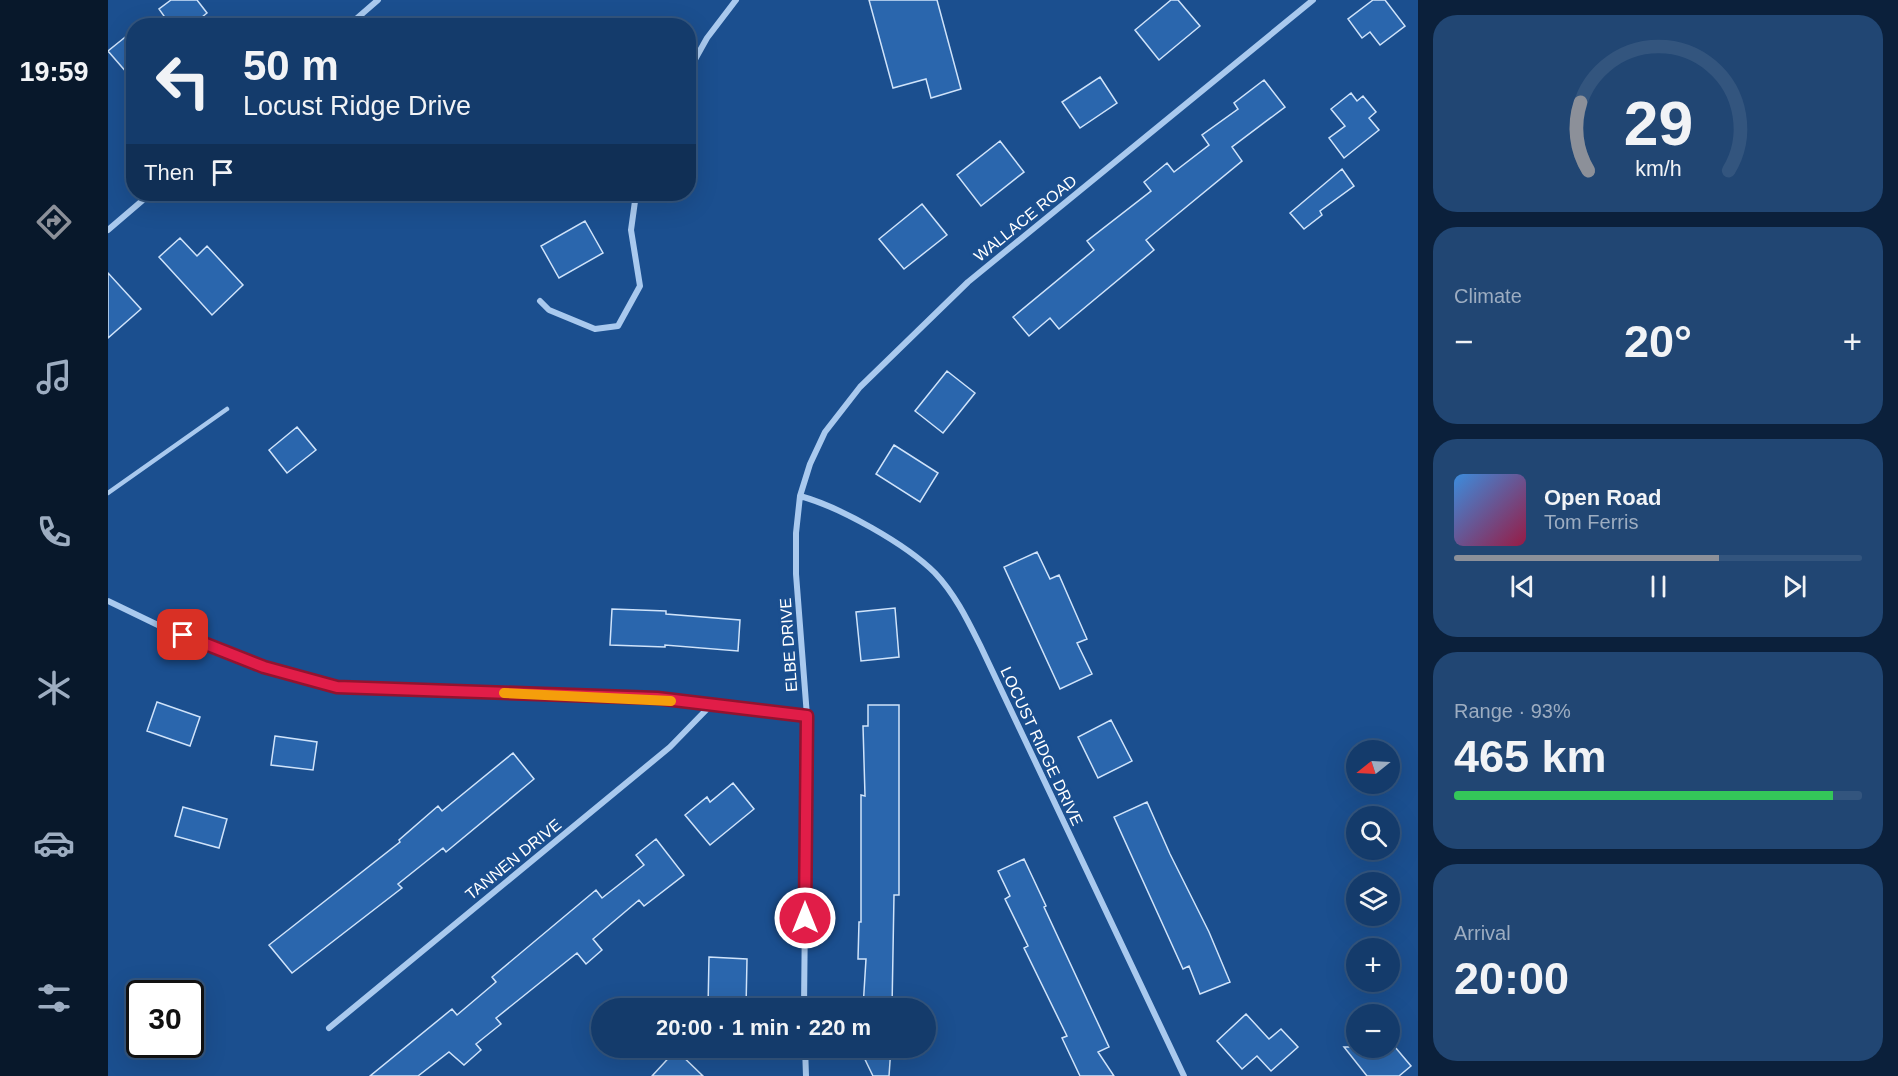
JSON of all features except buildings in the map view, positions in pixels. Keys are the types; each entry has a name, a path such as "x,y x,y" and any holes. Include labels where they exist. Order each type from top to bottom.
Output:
{"street":[{"path":"357,18 378,0"},
{"path":"696,58 707,38 736,0"},
{"name":"WALLACE ROAD","path":"800,496 810,464 825,432 860,387 968,282 1313,0"},
{"path":"108,230 142,201"},
{"path":"540,301 549,310 595,329 618,326 640,286 631,230 635,201"},
{"name":"ELBE DRIVE","path":"800,496 796,533 796,574 807,716 804,998"},
{"name":"LOCUST RIDGE DRIVE","path":"800,496 836,508 914,555 935,574 953,596 981,647 1184,1076"},
{"path":"108,601 162,627 264,667 337,687 657,698 807,716"},
{"name":"TANNEN DRIVE","path":"329,1028 670,747 710,706"},
{"path":"805,1058 806,1076"}],"lane":[{"path":"108,493 226,409"}],"slow traffic":[{"path":"504,693 657,698 671,701"}],"route":[{"path":"183,635 264,667 337,687 657,698 807,716 805,918"}]}
